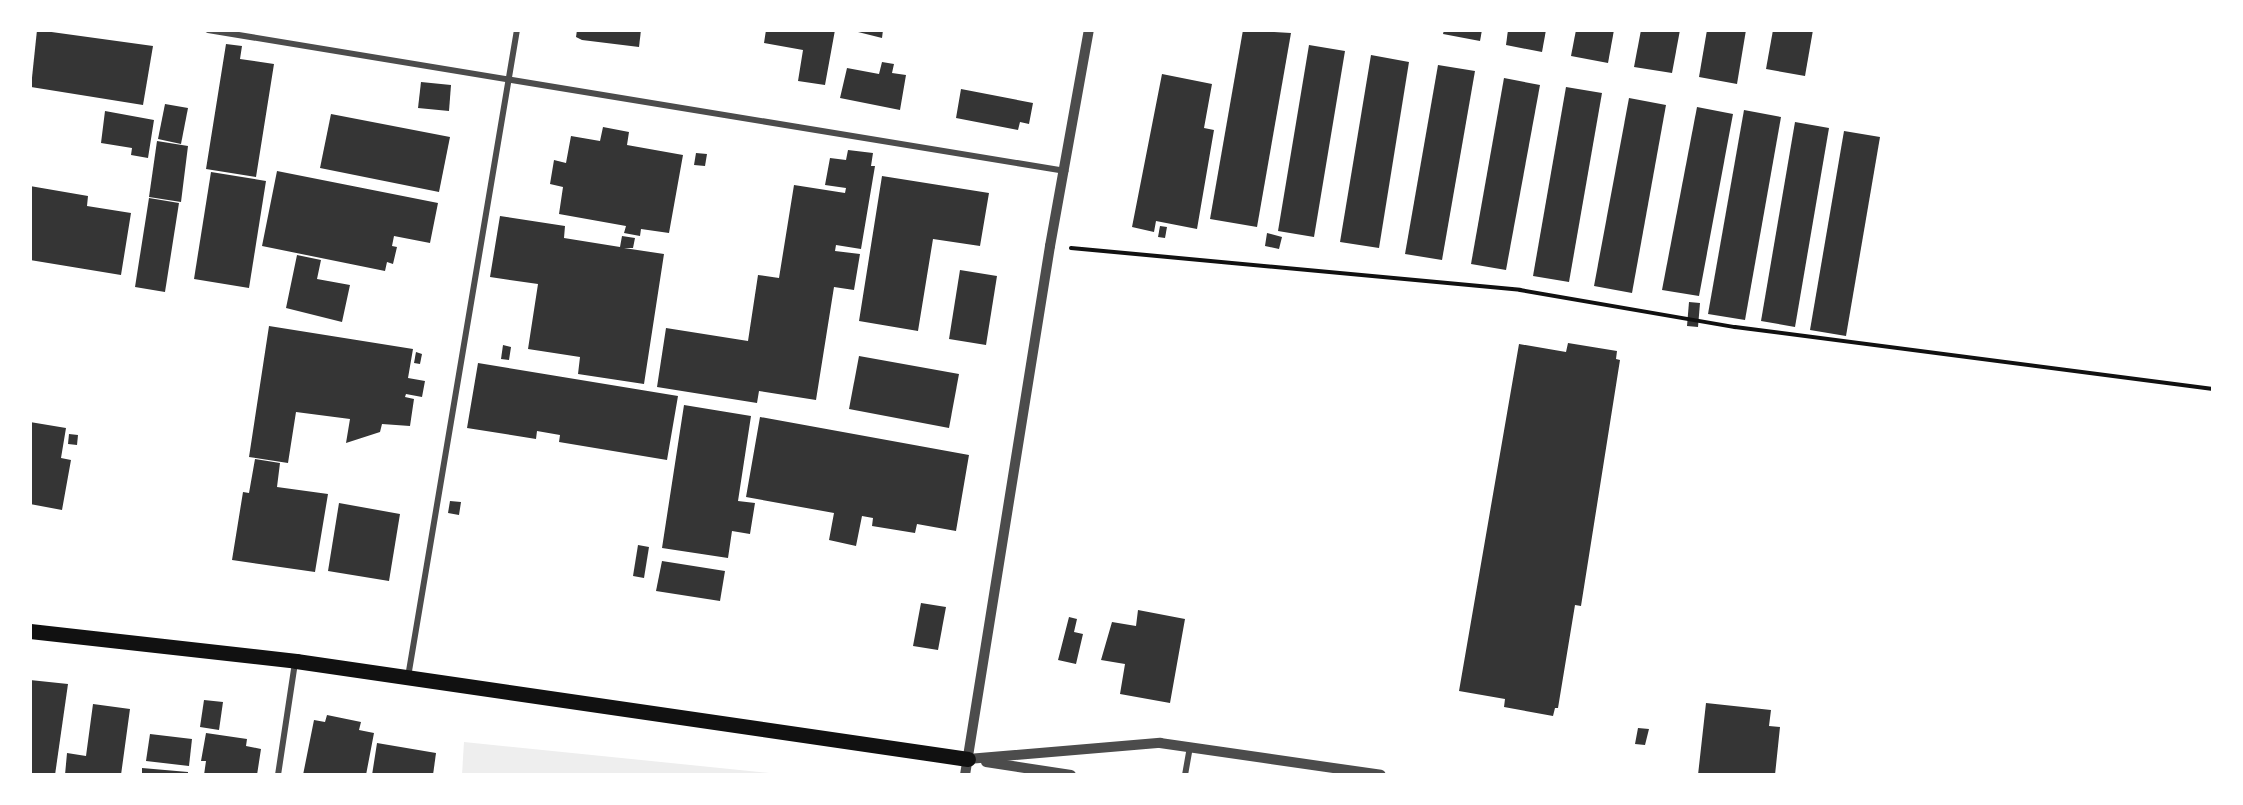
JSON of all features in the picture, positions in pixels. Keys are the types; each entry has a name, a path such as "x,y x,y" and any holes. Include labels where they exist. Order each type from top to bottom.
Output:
{"main road":[{"path":"30,631 296,661 968,759"}],"street":[{"path":"208,30 1066,171"},
{"path":"408,679 517,30"},
{"path":"965,775 1050,246 1066,171 1089,30"},
{"path":"278,775 296,661"},
{"path":"968,759 1160,743 1376,775"},
{"path":"1185,775 1190,747"},
{"path":"968,759 1071,775"}],"path":[{"path":"1050,246 1520,290 1735,327 2213,389"}],"shaded area":[{"path":"464,742 789,775 462,775"}],"building":[{"path":"37,30 153,46 143,105 31,87"},
{"path":"577,30 641,30 639,47 582,40 576,37"},
{"path":"766,30 835,30 825,85 798,81 803,50 764,43"},
{"path":"850,30 883,30 882,38"},
{"path":"1243,30 1291,33 1257,227 1210,219"},
{"path":"1444,30 1482,30 1480,41 1443,34"},
{"path":"1508,30 1546,30 1542,52 1506,45"},
{"path":"1576,30 1614,30 1608,63 1571,56"},
{"path":"1641,30 1680,30 1672,73 1634,67"},
{"path":"1707,30 1746,30 1737,84 1699,77"},
{"path":"1773,30 1813,30 1805,76 1766,69"},
{"path":"226,44 242,46 240,59 274,64 256,177 206,169"},
{"path":"1309,45 1345,51 1314,237 1278,231"},
{"path":"1371,55 1409,62 1379,248 1340,242"},
{"path":"882,62 894,64 892,73 906,75 900,110 840,98 847,68 879,74"},
{"path":"1438,65 1475,71 1442,260 1405,254"},
{"path":"1162,74 1212,84 1204,128 1214,130 1197,229 1156,221 1154,232 1132,227"},
{"path":"1504,78 1540,85 1506,270 1471,264"},
{"path":"421,82 451,85 449,111 418,108"},
{"path":"1566,87 1602,93 1569,282 1533,276"},
{"path":"961,89 1033,103 1029,124 1020,122 1018,130 956,118"},
{"path":"1629,98 1666,105 1632,293 1594,286"},
{"path":"165,104 188,108 181,144 158,139"},
{"path":"1697,107 1733,114 1699,296 1662,290"},
{"path":"1744,110 1781,117 1745,320 1708,314"},
{"path":"105,111 154,120 148,158 131,155 132,148 101,143"},
{"path":"331,114 450,137 439,192 320,168"},
{"path":"1795,122 1829,128 1795,327 1761,321"},
{"path":"603,127 629,132 627,145 683,155 669,233 641,229 640,236 624,233 626,226 559,214 563,187 550,184 554,160 566,163 571,136 600,141"},
{"path":"1844,131 1880,137 1846,336 1810,330"},
{"path":"157,141 188,146 181,202 149,197"},
{"path":"848,150 873,153 871,166 875,166 861,249 836,245 835,251 860,254 854,290 834,287 816,400 759,391 757,403 657,387 666,328 748,341 758,275 779,278 794,185 845,193 846,188 825,185 830,158 846,160"},
{"path":"696,153 707,154 705,166 694,165"},
{"path":"277,171 438,203 430,243 394,236 392,246 397,247 393,264 387,262 385,271 262,246"},
{"path":"211,172 266,181 249,288 194,279"},
{"path":"882,176 989,193 980,246 933,239 918,331 859,321"},
{"path":"30,186 88,196 87,206 131,213 121,275 30,260"},
{"path":"149,198 179,203 165,292 135,287"},
{"path":"500,216 565,226 564,238 620,247 622,236 635,238 633,248 624,248 664,254 644,384 578,374 580,357 528,349 538,284 490,277"},
{"path":"1160,226 1167,227 1165,238 1158,237"},
{"path":"1267,233 1282,237 1279,249 1265,246"},
{"path":"297,255 321,260 317,279 350,285 342,322 286,308"},
{"path":"960,270 997,276 986,345 949,339"},
{"path":"1689,302 1700,303 1698,327 1687,326"},
{"path":"269,326 413,349 408,378 425,381 422,397 406,394 405,397 414,399 410,426 382,424 380,432 346,443 350,419 296,412 288,463 249,457"},
{"path":"1568,343 1617,351 1616,359 1620,360 1581,606 1575,605 1558,708 1555,708 1553,716 1504,707 1505,699 1459,691 1519,344 1566,352"},
{"path":"503,345 511,347 509,360 501,359"},
{"path":"416,352 422,354 420,364 414,363"},
{"path":"859,356 959,374 949,428 849,409"},
{"path":"478,363 678,396 667,460 559,442 560,435 537,431 536,439 467,428"},
{"path":"684,405 751,416 738,501 755,503 750,534 732,531 728,558 662,548"},
{"path":"760,417 969,455 956,531 917,524 915,533 872,526 873,518 862,516 856,546 829,540 834,513 746,497"},
{"path":"30,422 66,428 61,458 71,460 62,510 30,504"},
{"path":"69,434 78,435 77,445 68,444"},
{"path":"255,459 280,463 277,487 328,494 315,572 232,560 243,492 249,493"},
{"path":"450,501 461,502 459,515 448,513"},
{"path":"339,503 400,514 389,581 328,571"},
{"path":"638,545 649,547 644,578 633,576"},
{"path":"662,561 725,571 720,601 656,591"},
{"path":"921,603 946,607 938,650 913,646"},
{"path":"1138,610 1185,619 1170,703 1120,694 1125,664 1101,660 1112,622 1136,626"},
{"path":"1069,617 1077,619 1074,632 1083,634 1076,664 1058,660"},
{"path":"30,680 68,684 55,775 30,775"},
{"path":"204,700 223,702 219,730 200,727"},
{"path":"1706,703 1771,710 1769,726 1780,727 1775,775 1698,775"},
{"path":"93,704 130,709 121,775 65,775 67,753 86,756"},
{"path":"327,715 361,722 359,730 374,733 366,775 303,775 314,720 325,722"},
{"path":"1638,728 1649,729 1645,745 1635,744"},
{"path":"206,733 247,739 246,746 261,749 257,775 204,775 206,761 201,761"},
{"path":"150,734 192,739 189,766 146,761"},
{"path":"377,743 436,753 433,775 372,775"},
{"path":"142,768 188,772 188,775 142,775"}]}
